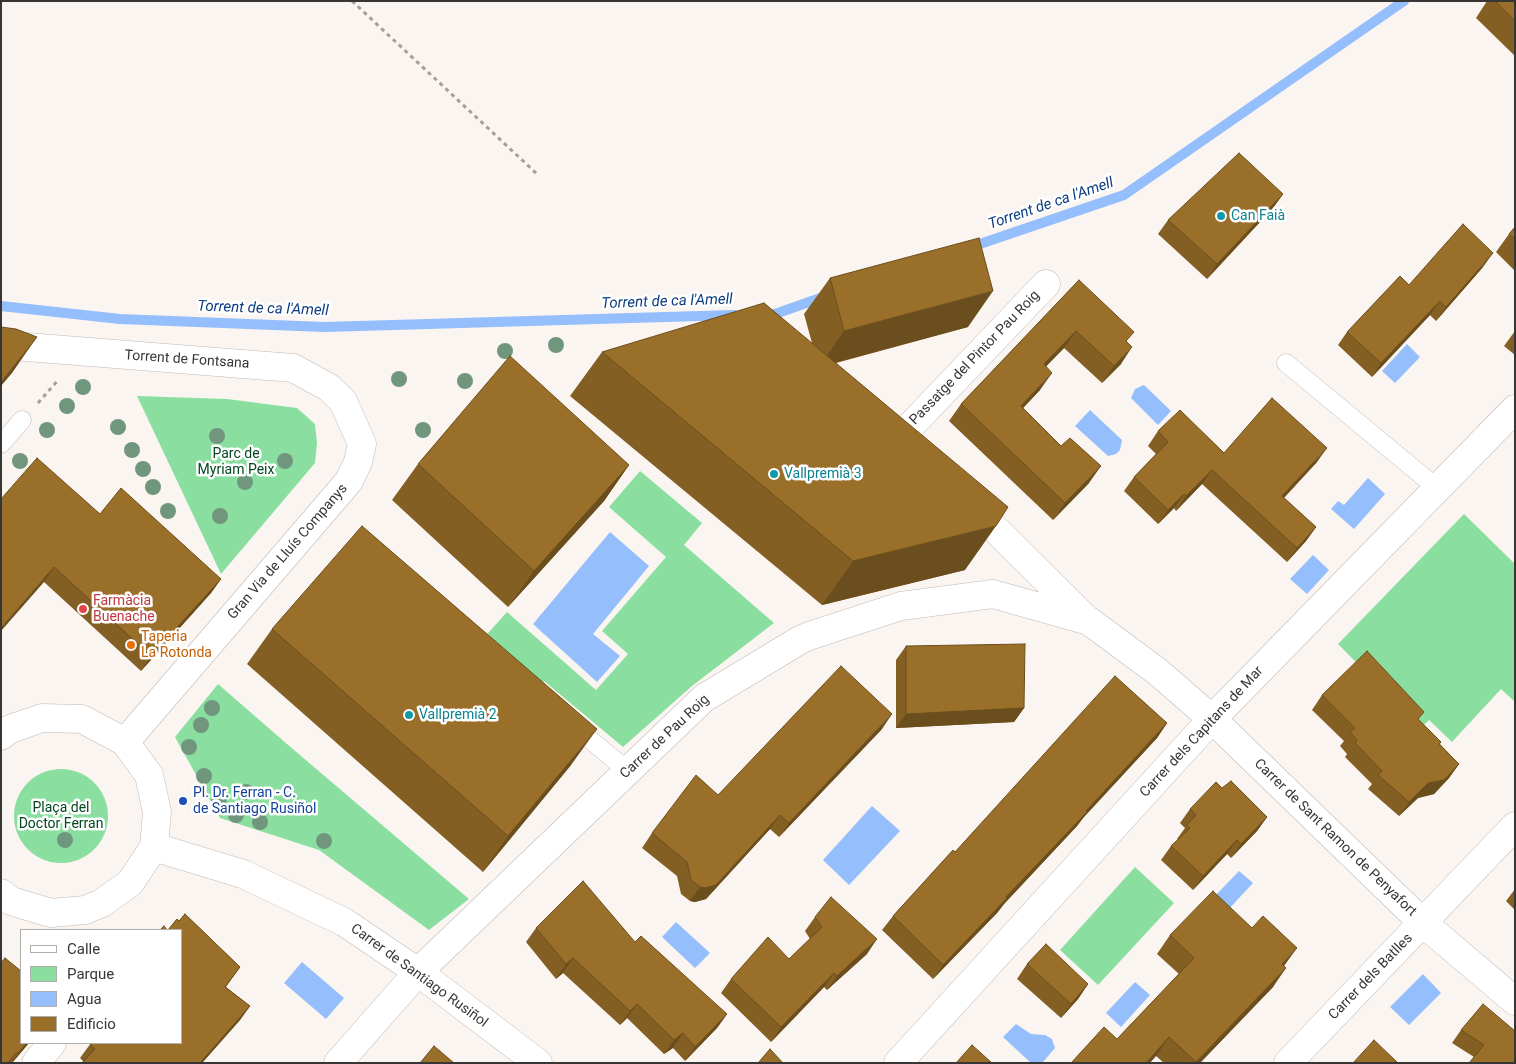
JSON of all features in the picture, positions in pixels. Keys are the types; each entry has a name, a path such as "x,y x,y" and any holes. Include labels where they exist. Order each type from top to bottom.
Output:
{"street":[{"name":"Passatge del Pintor Pau Roig","path":"1046,284 901,436 1089,622"},
{"name":"Torrent de Fontsana","path":"1,345 82,353 293,368 328,387 343,401 352,419"},
{"name":"Carrer dels Capitans de Mar","path":"898,1063 1212,719 1515,408"},
{"name":"Gran Via de Lluís Companys","path":"125,742 349,481 358,462 362,444 352,419"},
{"name":"Carrer de Pau Roig","path":"338,1063 418,972 704,698 800,640 901,606 992,594 1089,622 1158,672"},
{"name":"Carrer de Sant Ramon de Penyafort","path":"1158,672 1212,719 1423,923 1515,1001"},
{"path":"1,736 10,729 42,718 82,719 125,742 149,775 157,812 154,848 130,883 102,903 84,910 51,913 11,901 2,894"},
{"name":"Carrer dels Batlles","path":"1288,1063 1515,826"},
{"name":"Carrer de Santiago Rusiñol","path":"154,848 243,874 344,922 418,972 538,1063"},
{"path":"36,1063 51,1044"}],"lane":[{"path":"1286,363 1437,488"},
{"path":"1,444 22,420"},
{"path":"560,715 628,771"}],"path":[{"path":"352,1 537,174"},
{"path":"22,420 82,353"}],"green space":[{"name":"Parc de Myriam Peix","path":"137,396 227,399 297,408 315,424 317,443 315,463 221,574"},
{"path":"640,471 702,523 684,545 774,623 692,686 623,747 544,681 527,701 470,653 507,612 596,690 628,654 602,631 666,557 609,507"},
{"path":"1464,514 1515,564 1515,702 1501,689 1452,742 1429,720 1421,728 1338,644"},
{"path":"218,684 469,899 429,930 319,850 220,818 175,737"},
{"name":"Plaça del Doctor Ferran","path":"61,769 79,773 94,783 104,798 108,816 104,834 94,849 79,859 61,863 43,859 28,849 18,834 14,816 18,798 28,783 43,773"},
{"path":"1135,867 1174,903 1098,985 1060,950"}],"water":[{"path":"1407,344 1420,357 1395,383 1382,371"},
{"path":"1144,385 1171,411 1158,425 1131,398 1135,389"},
{"path":"1090,410 1122,440 1120,450 1116,454 1108,456 1075,426"},
{"path":"1368,478 1385,494 1354,529 1331,509 1338,501 1344,505"},
{"path":"610,532 649,566 593,634 620,656 597,682 533,624"},
{"path":"1313,555 1329,570 1307,594 1290,579"},
{"path":"872,806 900,831 849,885 823,860"},
{"path":"1239,871 1253,883 1227,911 1213,898"},
{"path":"676,922 710,953 695,968 662,937"},
{"path":"302,962 344,998 326,1019 284,983"},
{"path":"1423,974 1441,993 1409,1025 1390,1007"},
{"path":"1135,982 1150,995 1121,1027 1106,1013"},
{"path":"1016,1024 1031,1034 1045,1035 1052,1039 1055,1048 1042,1063 1031,1063 1003,1037"}],"building":[{"path":"1495,1 1515,1 1515,21"},
{"name":"Can Faià","path":"1239,153 1283,194 1217,264 1168,220"},
{"path":"1463,224 1493,253 1446,307 1440,301 1381,363 1347,332 1400,276 1409,285"},
{"path":"1515,227 1515,239 1509,234"},
{"path":"979,238 993,291 844,331 830,278"},
{"path":"1079,280 1134,332 1126,341 1132,347 1114,366 1076,331 1044,364 1052,373 1021,406 1061,446 1070,438 1101,466 1065,503 961,404"},
{"path":"764,303 1008,507 996,526 853,561 602,352"},
{"path":"1,327 16,329 37,337 1,382"},
{"path":"510,356 629,465 534,571 418,464"},
{"path":"1272,398 1327,448 1282,496 1316,527 1297,548 1212,470 1186,496 1184,494 1168,510 1134,477 1168,442 1158,431 1180,410 1224,453"},
{"path":"37,458 100,514 121,488 221,579 151,656 54,567 1,628 1,499"},
{"name":"Vallpremià 2","path":"362,526 597,729 508,836 272,629"},
{"path":"1025,644 1024,708 906,714 906,646"},
{"path":"1367,651 1424,712 1418,719 1441,742 1439,744 1459,764 1444,780 1428,783 1409,802 1378,775 1382,771 1355,743 1357,740 1350,732 1355,728 1322,695"},
{"path":"841,666 892,714 789,823 780,815 716,885 705,888 700,887 691,880 687,862 652,833 696,775 718,795"},
{"path":"1115,676 1167,723 1087,812 943,965 893,916 953,850 955,852"},
{"path":"1231,781 1267,817 1241,844 1237,840 1203,876 1171,846 1190,828 1187,825 1196,815 1190,809 1216,782 1222,788"},
{"path":"583,881 635,942 641,936 727,1014 695,1047 683,1033 674,1040 637,1004 630,1011 573,958 566,964 536,928"},
{"path":"1213,891 1252,928 1263,916 1297,948 1282,964 1286,968 1196,1062 1169,1037 1146,1063 1071,1063 1104,1027 1117,1039 1194,958 1170,935"},
{"path":"831,897 877,939 837,976 834,973 781,1027 731,979 768,937 789,959 822,927 815,917"},
{"path":"185,914 240,967 225,987 250,1006 200,1063 82,1063 95,1049 90,1044 182,1044 182,929 169,929 177,919 179,921"},
{"path":"1046,944 1088,984 1071,1004 1027,964"},
{"path":"5,958 20,970 20,1044 26,1044 8,1063 1,1063 1,963"},
{"path":"1483,1004 1515,1031 1515,1063 1469,1063 1484,1045 1461,1030"},
{"path":"1374,1040 1398,1063 1353,1063"},
{"path":"972,1045 992,1063 956,1063"},
{"path":"434,1046 454,1063 420,1063"},
{"path":"770,1049 783,1063 758,1063"}],"waterway":[{"name":"Torrent de ca l'Amell","path":"968,248 1124,195 1404,1"},
{"name":"Torrent de ca l'Amell","path":"764,314 775,314 826,296"},
{"name":"Torrent de ca l'Amell","path":"1,306 120,319 325,327 734,315"}],"place":[{"name":"Can Faià","path":"1221,216"},
{"name":"Vallpremià 3","path":"774,474"},
{"name":"Farmàcia Buenache","path":"83,609"},
{"name":"Taperia La Rotonda","path":"131,645"},
{"name":"Vallpremià 2","path":"409,715"},
{"name":"Pl. Dr. Ferran - C. de Santiago Rusiñol","path":"183,801"}]}
